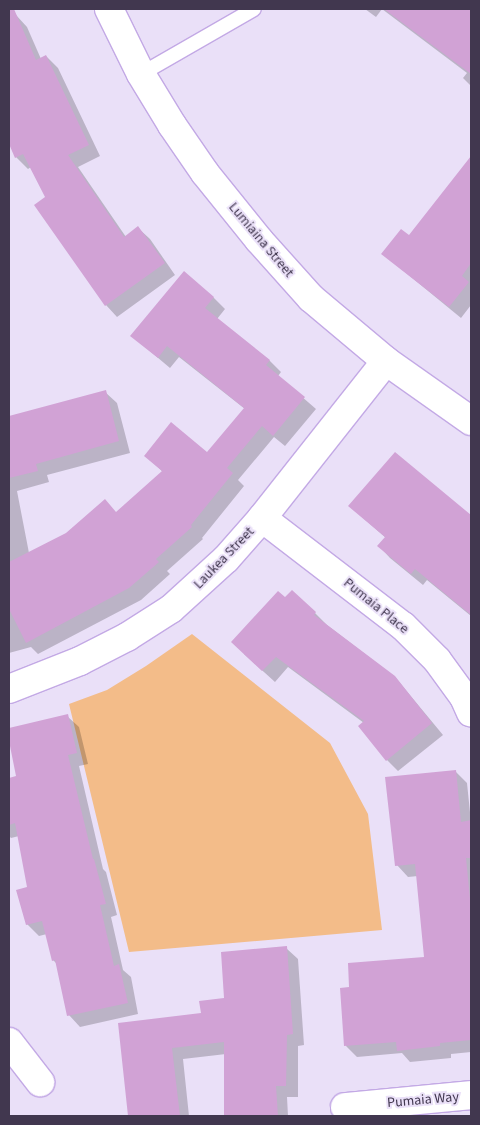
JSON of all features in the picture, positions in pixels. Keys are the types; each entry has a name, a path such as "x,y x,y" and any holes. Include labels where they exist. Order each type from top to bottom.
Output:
{"street":[{"name":"Lumiaina Street","path":"109,9 141,74 205,173 259,240 311,298 386,361 471,420"},
{"name":"Laukea Street","path":"9,688 80,661 127,637 171,609 226,559 262,518 386,361"},
{"name":"Pumaia Place","path":"262,518 404,626 437,660 464,698 471,713"},
{"path":"9,1042 40,1082"},
{"name":"Pumaia Way","path":"344,1107 471,1096"}],"lane":[{"path":"141,74 254,9"}],"shaded area":[{"path":"192,634 330,743 368,814 382,930 129,952 69,704 107,690"}],"building":[{"path":"9,9 14,9 36,60 46,55 89,145 68,155 124,237 138,226 165,263 105,306 34,205 45,197 23,154 15,158 9,144"},
{"path":"384,9 471,9 471,74"},
{"path":"471,156 471,263 462,276 469,282 449,307 381,254 401,229 409,235"},
{"path":"184,271 214,297 205,308 270,360 266,365 305,397 273,436 262,426 227,468 233,473 191,525 192,527 156,559 159,562 129,588 26,643 9,609 9,562 66,533 105,499 116,512 162,471 144,456 171,422 207,452 244,408 167,346 158,358 130,336"},
{"path":"106,390 119,441 36,464 38,471 9,478 9,416"},
{"path":"395,452 471,515 471,615 415,569 411,574 377,546 385,537 348,506"},
{"path":"292,590 316,612 314,615 395,676 432,723 386,761 358,726 364,721 276,657 262,671 231,642 278,591 285,597"},
{"path":"68,714 77,753 68,755 106,904 100,905 114,966 119,964 128,1003 67,1016 55,960 52,961 42,921 26,925 16,890 27,887 15,823 9,825 9,778 16,776 9,741 9,728"},
{"path":"456,770 461,822 471,820 471,858 466,858 471,909 471,1040 440,1043 440,1046 397,1051 396,1042 344,1046 340,988 349,987 348,963 424,957 415,864 395,866 385,777"},
{"path":"287,946 293,1034 287,1035 286,1086 276,1086 278,1116 224,1116 224,1042 172,1048 180,1116 128,1116 118,1023 201,1013 199,1001 224,998 221,952"}]}
